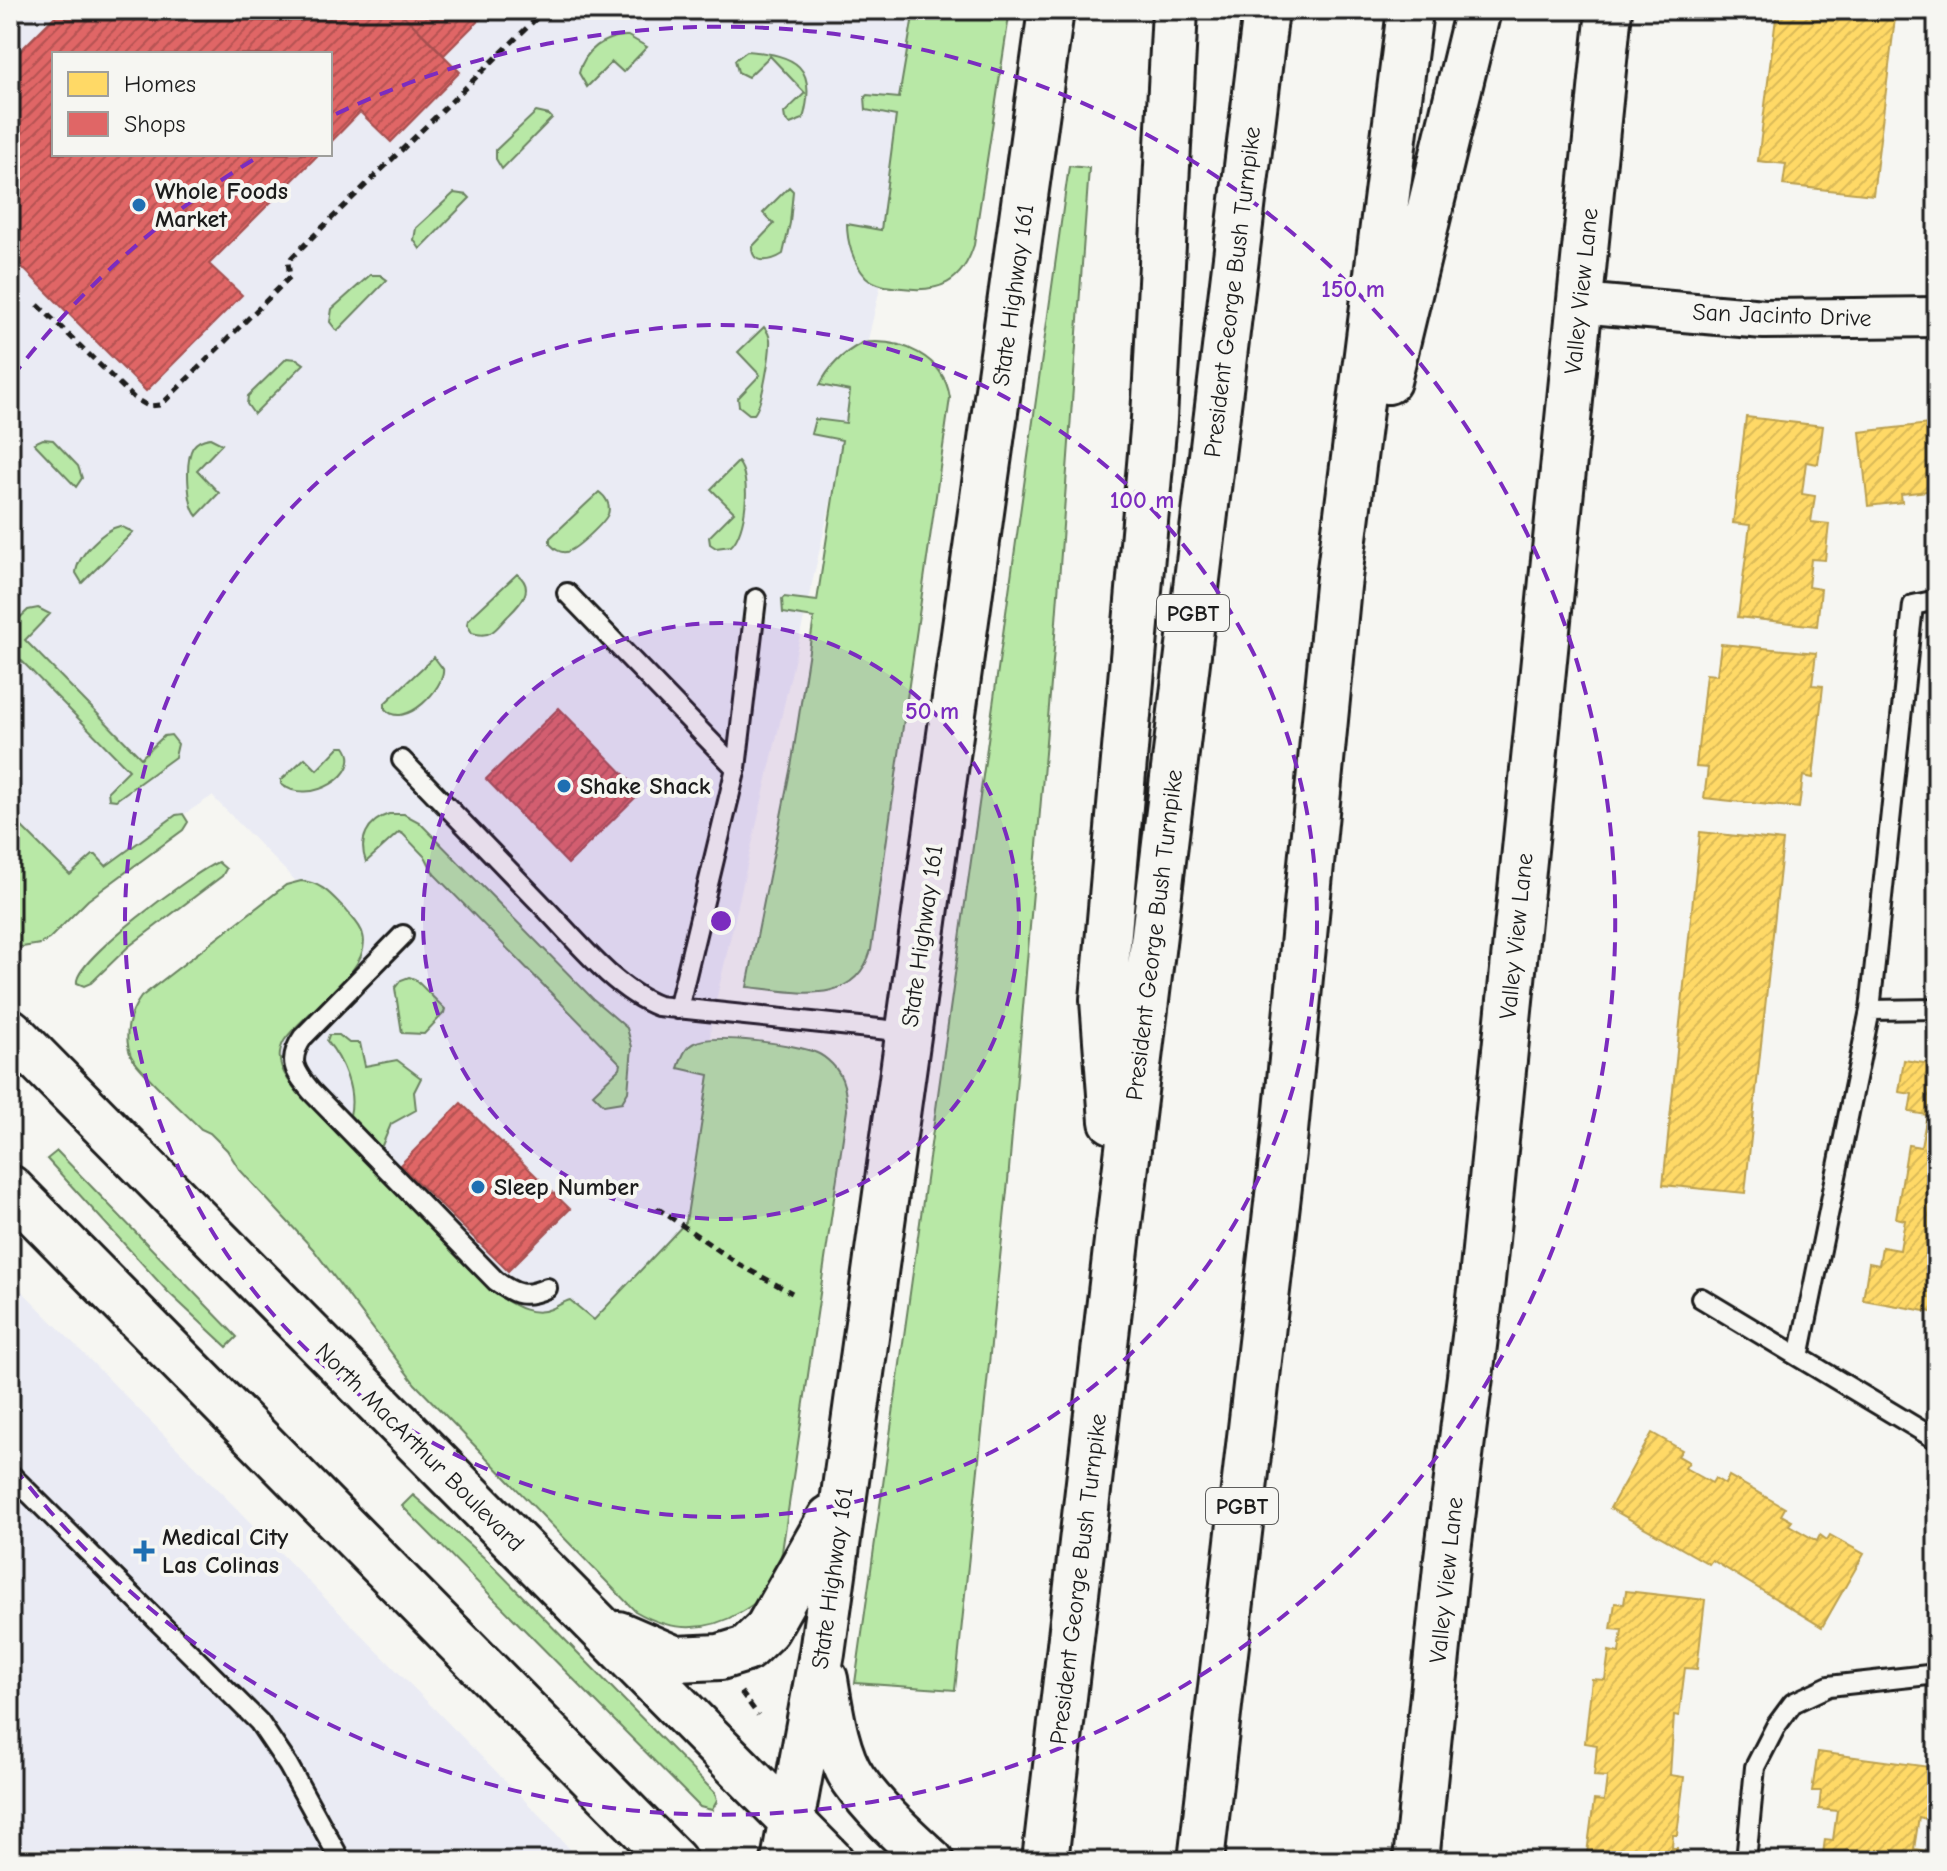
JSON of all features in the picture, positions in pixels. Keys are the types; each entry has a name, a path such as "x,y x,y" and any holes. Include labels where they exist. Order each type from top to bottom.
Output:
{"main road":[{"name":"State Highway 161","path":"787,1841 822,1653 1051,10"},
{"path":"1120,1215 1103,1000 1154,419 1175,10"},
{"name":"President George Bush Turnpike","path":"1045,1861 1266,10"},
{"name":"PGBT","path":"1201,1861 1283,1152 1338,586 1410,10"},
{"path":"1338,586 1478,10"},
{"name":"Valley View Lane","path":"1416,1861 1447,1558 1481,1290 1609,10"},
{"name":"North MacArthur Boulevard","path":"10,1031 597,1625 787,1841 831,1861"},
{"path":"10,1188 674,1861"},
{"path":"597,1625 676,1659 720,1657 746,1649 767,1629 844,1491"},
{"path":"822,1653 832,1724 852,1778 886,1818 931,1861"}],"street":[{"name":"San Jacinto Drive","path":"1579,303 1764,319 1937,317"}],"lane":[{"path":"567,593 736,768"},
{"path":"678,1009 736,768 756,599"},
{"path":"1799,1357 1870,1010 1913,605 1937,600"},
{"path":"402,760 627,991 658,1006 678,1009 908,1032"},
{"path":"403,935 303,1037 294,1050 294,1066 311,1091 496,1281 518,1295 531,1295 547,1288"},
{"path":"1870,1010 1937,1009"},
{"path":"1701,1298 1937,1440"},
{"path":"10,1474 259,1722 288,1765 341,1861"},
{"path":"1746,1861 1755,1767 1776,1726 1793,1703 1829,1686 1937,1674"}],"path":[{"path":"38,305 134,398 148,406 161,405 290,277 288,262 292,257 545,10"},
{"path":"657,1208 740,1265 792,1293"}],"shaded area":[{"path":"10,10 944,10 711,1022 702,1211 563,1350 262,1061 355,941 212,796 72,888 10,826"},
{"name":"Medical City Las Colinas","path":"10,1279 547,1823 580,1861 10,1861"}],"green space":[{"path":"914,10 1010,10 974,245 956,277 927,289 883,286 866,277 852,252 847,224 881,230 896,116 866,110 865,97 899,98"},
{"path":"628,36 647,47 623,72 612,62 587,87 579,73 591,51 611,38"},
{"path":"747,51 779,56 799,67 805,75 807,87 803,119 790,124 785,119 784,113 805,93 770,56 748,77 738,72 735,60"},
{"path":"536,112 552,118 502,169 496,159 496,150"},
{"path":"1069,166 1089,168 1054,649 1008,1181 955,1690 855,1683"},
{"path":"789,187 793,191 783,254 774,259 759,259 755,257 752,247 774,224 763,213"},
{"path":"454,193 470,198 420,249 414,240 416,228"},
{"path":"370,275 380,275 387,280 337,331 330,322 332,309"},
{"path":"764,327 770,339 763,390 757,409 754,414 749,414 739,406 738,398 760,375 738,352"},
{"path":"862,343 891,344 918,353 939,371 950,398 871,950 863,969 851,981 836,989 802,993 747,987 792,761 814,618 783,613 782,599 817,601 842,440 811,434 815,419 846,423 850,391 820,385 837,361"},
{"path":"287,358 304,364 254,414 247,404 248,396"},
{"path":"210,438 222,444 197,470 219,493 197,516 189,493 190,453 200,441"},
{"path":"43,439 53,440 78,466 82,478 76,487 34,443"},
{"path":"738,462 746,492 740,530 731,546 716,548 710,544 709,537 734,512 711,489"},
{"path":"599,492 608,504 606,518 576,547 564,552 555,549 550,544 550,538"},
{"path":"120,526 133,532 82,583 76,573 86,551 99,538"},
{"path":"517,574 526,585 521,602 492,632 482,635 472,633 468,620"},
{"path":"38,608 50,614 25,640 141,758 164,736 171,735 178,744 175,757 116,800 109,799 108,791 129,770 13,652 10,654 10,627 28,610"},
{"path":"434,657 443,669 442,677 423,704 403,714 393,714 385,709 385,703"},
{"path":"339,747 345,747 349,757 347,767 331,784 306,792 281,784 281,780 305,758 317,770"},
{"path":"183,814 188,822 183,830 88,900 49,939 40,944 10,949 10,815 70,875 93,855 106,866 176,815"},
{"path":"389,814 404,814 419,822 592,998 627,1028 632,1047 628,1092 622,1102 604,1105 593,1094 621,1064 434,874 426,858 403,834 399,832 366,862 363,846 366,832 375,821"},
{"path":"218,862 226,869 222,876 128,947 91,983 84,986 77,983 81,972 94,956 137,918"},
{"path":"301,881 321,887 346,910 362,931 363,949 347,977 284,1041 280,1062 285,1074 297,1092 499,1296 524,1309 544,1311 570,1300 594,1320 686,1222 709,1075 678,1068 691,1045 718,1039 792,1046 821,1055 840,1074 847,1110 782,1552 766,1592 744,1610 714,1624 688,1627 662,1623 635,1611 415,1384 313,1249 239,1169 227,1150 174,1103 131,1056 128,1025 141,997 286,885"},
{"path":"409,977 415,979 445,1009 424,1034 402,1033 395,988 401,980"},
{"path":"329,1035 339,1035 349,1043 360,1043 365,1066 397,1060 421,1078 414,1092 416,1110 391,1124 381,1148 350,1115 350,1086 343,1066 327,1041"},
{"path":"57,1151 237,1337 227,1347 168,1292 47,1159"},
{"path":"413,1495 489,1562 715,1793 717,1801 712,1810 700,1807 402,1506"}],"building: Homes":[{"path":"1777,10 1896,10 1873,195 1783,185 1786,164 1758,161"},
{"path":"1746,417 1823,426 1818,464 1806,462 1802,494 1815,496 1811,522 1829,524 1825,560 1811,559 1808,587 1821,589 1817,626 1738,617 1750,525 1733,523"},
{"path":"1937,423 1937,490 1901,494 1902,502 1868,506 1860,432"},
{"path":"1721,644 1816,653 1812,685 1823,686 1813,778 1803,776 1799,808 1704,798 1708,768 1696,767 1706,674 1717,675"},
{"path":"1700,832 1783,841 1745,1193 1663,1185"},
{"path":"1904,1060 1937,1065 1937,1313 1863,1300 1869,1263 1879,1265 1882,1247 1900,1250 1905,1220 1896,1218 1908,1145 1921,1147 1927,1115 1909,1112 1912,1094 1899,1092"},
{"path":"1652,1433 1682,1450 1678,1456 1689,1462 1685,1468 1712,1483 1715,1478 1725,1484 1729,1476 1785,1508 1781,1515 1792,1521 1789,1525 1817,1541 1820,1535 1827,1540 1830,1535 1864,1554 1822,1627 1712,1560 1709,1564 1610,1508"},
{"path":"1626,1591 1705,1600 1697,1669 1685,1668 1679,1716 1674,1715 1670,1775 1684,1777 1677,1835 1673,1835 1672,1848 1677,1848 1676,1861 1586,1861 1594,1800 1604,1801 1607,1777 1594,1776 1597,1745 1585,1743 1592,1679 1605,1680 1609,1651 1619,1653 1622,1630 1611,1629 1615,1603 1624,1604"},
{"path":"1818,1752 1937,1768 1937,1822 1919,1817 1914,1849 1927,1851 1926,1861 1822,1861 1825,1839 1833,1840 1837,1811 1819,1809 1821,1791 1812,1791"}],"building: Shops":[{"name":"Whole Foods Market","path":"61,10 398,10 460,72 391,142 360,112 332,141 332,52 52,52 52,156 317,156 209,264 242,295 146,391 10,255 10,61"},
{"path":"398,10 489,10 444,55"},
{"name":"Shake Shack","path":"559,708 641,792 568,864 486,779"},
{"path":"461,1103 570,1209 508,1271 400,1165"}],"place":[{"name":"Whole Foods Market","path":"139,205"},
{"name":"Shake Shack","path":"564,786"},
{"name":"Sleep Number","path":"478,1187"},
{"name":"Medical City Las Colinas","path":"144,1551"}]}
